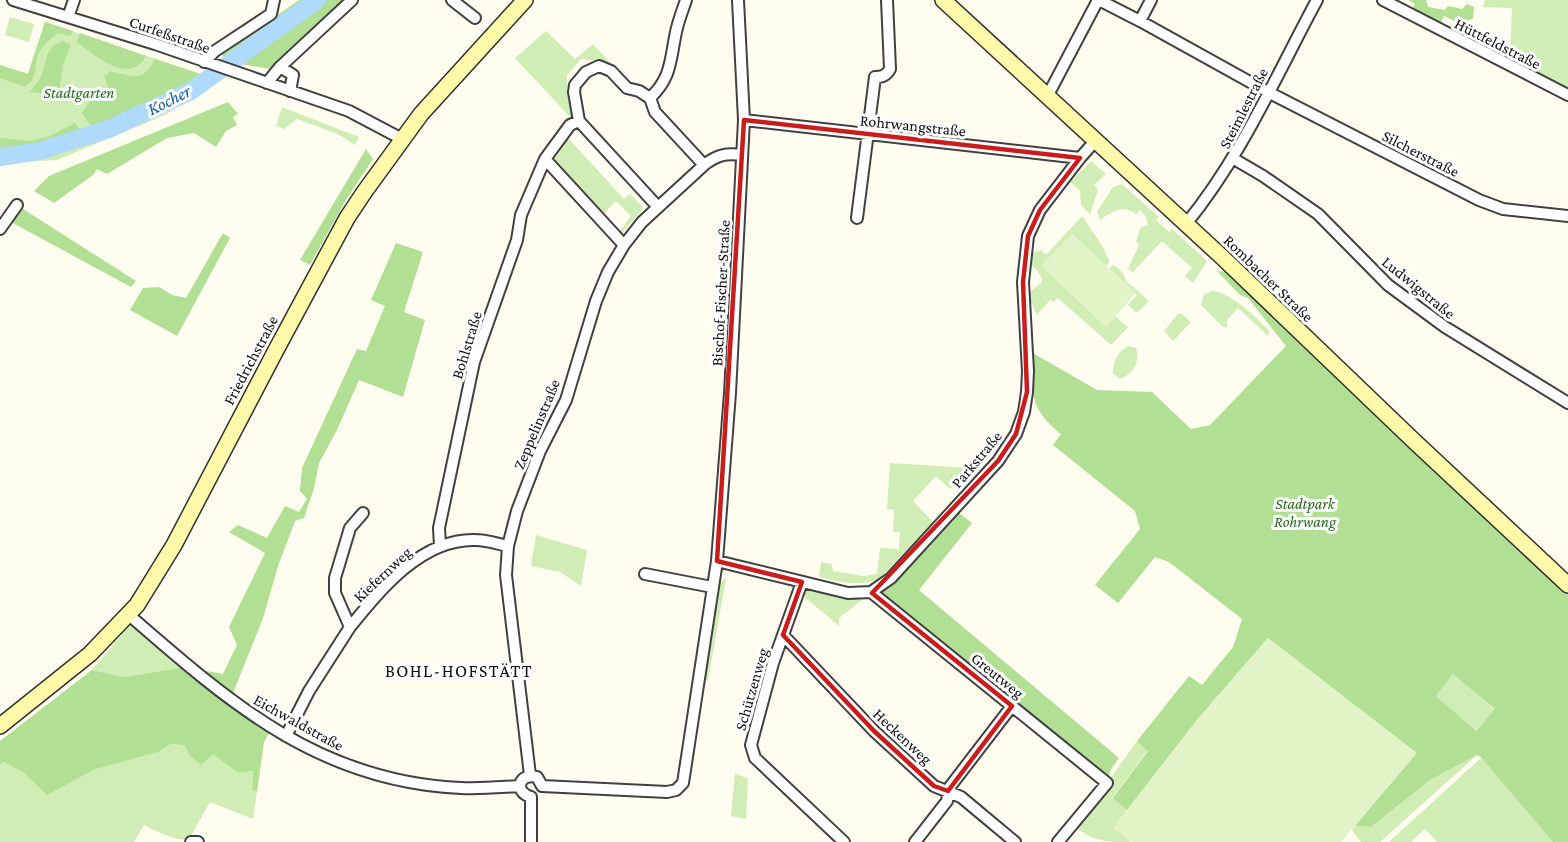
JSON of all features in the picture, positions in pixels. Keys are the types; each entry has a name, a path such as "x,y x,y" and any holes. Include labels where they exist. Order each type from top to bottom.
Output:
{"main road":[{"name":"Friedrichstraße","path":"0,726 73,669 129,615 174,545 267,367 347,218 364,191 422,114 525,0"},
{"name":"Rombacher Straße","path":"943,0 1186,224 1405,434 1568,585"}],"street":[{"name":"Curfeßstraße","path":"14,0 267,82"},
{"path":"68,17 74,0"},
{"path":"209,63 215,51 271,14 274,0"},
{"path":"352,0 279,67 267,82 350,111 402,139"},
{"path":"452,0 475,18"},
{"path":"650,98 668,75 677,27 686,0"},
{"name":"Bischof-Fischer-Straße","path":"542,786 667,792 680,787 683,783 717,561 730,393 744,120 738,0"},
{"path":"856,218 874,77 888,74 890,69 887,0"},
{"path":"1048,95 1098,0"},
{"name":"Silcherstraße","path":"1098,0 1268,92 1479,200 1503,209 1568,216"},
{"path":"1140,21 1151,0"},
{"name":"Steimlestraße","path":"1186,224 1211,194 1234,159 1317,0"},
{"name":"Hüttfeldstraße","path":"1383,0 1568,95"},
{"path":"658,207 579,121 575,85 586,72 598,66 611,71 627,88 639,91 650,98 655,112 704,165"},
{"path":"279,67 293,75 290,91"},
{"name":"Rohrwangstraße","path":"744,120 1080,158"},
{"name":"Bohlstraße","path":"440,546 439,528 474,362 517,240 521,215 545,159 570,126 579,121"},
{"name":"Parkstraße","path":"870,592 891,578 998,461 1016,434 1024,412 1027,392 1023,282 1028,236 1040,210 1096,140"},
{"name":"Zeppelinstraße","path":"530,775 506,575 508,546 525,490 566,400 601,286 624,244 642,222 713,158 725,153 742,155"},
{"path":"545,159 624,244"},
{"name":"Ludwigstraße","path":"1234,159 1318,214 1388,285 1445,327 1568,403"},
{"path":"0,229 17,205"},
{"name":"Kiefernweg","path":"350,627 335,593 335,578 350,528 363,513"},
{"name":"Kiefernweg","path":"286,736 314,682 350,627 397,576 416,560 440,546 475,540 508,546"},
{"path":"717,561 848,593 870,592"},
{"path":"645,574 712,587"},
{"name":"Schützenweg","path":"802,582 762,698 751,746 755,758 844,842"},
{"name":"Greutweg","path":"870,592 1107,783 1059,842"},
{"name":"Eichwaldstraße","path":"129,615 204,680 244,710 286,736 338,762 402,781 463,788 520,786"},
{"name":"Heckenweg","path":"783,635 874,731 934,786 961,797 1015,842"},
{"path":"915,842 947,801 948,791 1012,705"},
{"path":"530,775 537,777 542,786 539,794 531,797 524,794 520,786 524,778 530,775"},
{"path":"531,797 531,842"},
{"path":"191,842 198,842"}],"highlighted area":[{"path":"744,120 1080,158 1040,210 1028,236 1023,282 1027,392 1016,434 998,461 872,593 1012,706 948,791 934,786 874,731 783,635 802,582 717,561"}],"green space":[{"path":"299,0 343,0 272,69 227,62 222,54"},
{"path":"1408,0 1426,0 1428,7 1445,10 1448,6 1462,9 1467,4 1474,7 1473,19 1457,22 1444,16 1439,27 1411,12 1415,4"},
{"path":"1485,0 1568,0 1568,90 1510,61 1512,8 1483,7"},
{"path":"10,17 34,24 29,42 5,35"},
{"name":"Stadtgarten","path":"45,22 207,76 213,84 165,115 57,160 0,163 0,65 28,74"},
{"path":"45,22 73,31 70,36 58,33 49,40 38,55 34,76 25,87 0,78 0,65 28,74"},
{"path":"546,31 575,59 593,44 610,62 581,59 567,75 568,99 575,115 571,118 515,58"},
{"path":"80,33 146,56 139,65 131,68 112,66 77,42"},
{"path":"63,41 71,45 63,65 59,91 52,94 30,92 41,77 49,51"},
{"path":"155,59 200,74 195,82 93,129 82,113 95,93 109,89 104,76 110,72 130,76 141,75"},
{"path":"228,102 238,114 233,117 237,125 226,131 216,147 194,133 167,138 107,174 97,169 93,175 54,203 34,191 49,176"},
{"path":"282,107 359,137 355,145 338,134 297,119 284,129 276,126"},
{"path":"75,123 83,133 33,148 0,151 0,138 30,141 50,136"},
{"path":"568,138 624,199 630,194 642,206 643,209 622,233 620,231 631,216 616,201 603,214 556,165 555,159"},
{"path":"366,149 373,159 346,200 310,265 300,260"},
{"path":"1091,161 1106,174 1094,185 1098,190 1090,214 1081,205 1080,191 1070,182"},
{"path":"1122,184 1159,217 1156,220 1169,232 1172,229 1207,261 1193,283 1185,276 1192,268 1162,241 1133,272 1128,269 1139,245 1136,241 1141,227 1148,225 1146,217 1140,210 1136,214 1122,209 1100,220 1097,212 1113,187"},
{"path":"20,207 136,281 131,287 9,221"},
{"path":"1082,216 1103,247 1110,262 1106,266 1072,234 1106,327 1115,316 1128,327 1111,345 1058,298 1053,302 1050,300 1037,315 1030,300 1031,291 1041,283 1042,279 1037,270 1028,263 1028,254 1041,250 1046,255"},
{"path":"223,233 230,238 177,336 130,310 143,288 159,287 172,295 186,298"},
{"path":"1072,234 1136,293 1106,327 1041,266"},
{"path":"396,243 423,252 404,312 425,320 403,397 359,380 337,430 319,463 304,518 295,521 278,566 263,618 233,693 201,670 223,674 237,645 229,627 265,553 229,532 238,525 267,538 285,506 299,512 307,499 300,491 302,468 357,349 366,351 385,306 371,300"},
{"path":"1113,265 1121,271 1125,280 1149,301 1137,313 1128,305 1137,295 1109,269"},
{"name":"Stadtpark Rohrwang","path":"1217,271 1228,272 1293,336 1568,590 1568,842 1553,842 1477,755 1430,780 1371,827 1355,826 1416,753 1268,638 1197,720 1127,810 1113,798 1148,751 1137,741 1189,676 1202,685 1233,647 1242,619 1169,562 1155,557 1118,603 1095,585 1140,529 1135,511 1053,445 1061,434 1050,425 1037,407 1032,388 1031,352 1097,390 1152,392 1191,429 1210,425 1286,346 1248,298 1240,295","holes":["1453,674 1495,709 1476,731 1436,696"]},
{"path":"1213,291 1228,296 1243,306 1269,331 1268,336 1238,308 1227,320 1227,328 1222,326 1201,305 1204,294"},
{"path":"1178,314 1182,314 1191,322 1173,341 1164,331"},
{"path":"1128,346 1136,348 1137,363 1129,374 1120,379 1113,373 1114,365 1119,354"},
{"path":"890,463 969,468 950,489 936,476 913,501 933,522 879,579 856,583 819,577 821,562 832,564 833,571 863,576 877,574 880,548 899,549 900,532 893,532 894,510 887,509"},
{"path":"954,509 972,523 919,590 1119,758 1111,769 1107,783 871,592"},
{"path":"536,535 587,550 581,586 560,572 531,566"},
{"path":"726,578 708,681 702,679 718,590"},
{"path":"804,586 868,595 839,618 839,626 801,594"},
{"path":"133,621 186,667 123,677 92,670"},
{"path":"1268,638 1417,753 1341,842 1131,842 1113,828 1197,720"},
{"path":"186,667 271,730 264,742 257,792 252,790 253,771 238,773 213,754 201,765 190,756 184,745 171,744 158,752 93,770 47,795 23,772 3,762 0,765 0,741 92,670 123,677"},
{"path":"1454,673 1495,710 1475,731 1436,696"},
{"path":"1137,741 1148,750 1113,797 1127,810 1114,828 1131,842 1108,841 1089,836 1076,827"},
{"path":"171,744 184,745 190,756 213,753 238,773 253,771 252,790 257,792 253,819 210,802 191,839 173,838 144,825 134,842 0,842 0,765 3,762 23,772 47,794 93,770 158,752"},
{"path":"1477,755 1380,842 1361,842 1352,830 1355,826 1371,827 1430,780"},
{"path":"1482,757 1553,842 1437,842 1425,829 1411,842 1389,842"},
{"path":"735,773 748,779 746,819 731,816"}],"waterway":[{"name":"Kocher","path":"0,157 40,151 109,129 191,91 317,0"}],"district":[{"name":"BOHL-HOFSTÄTT","path":"459,671"}]}
